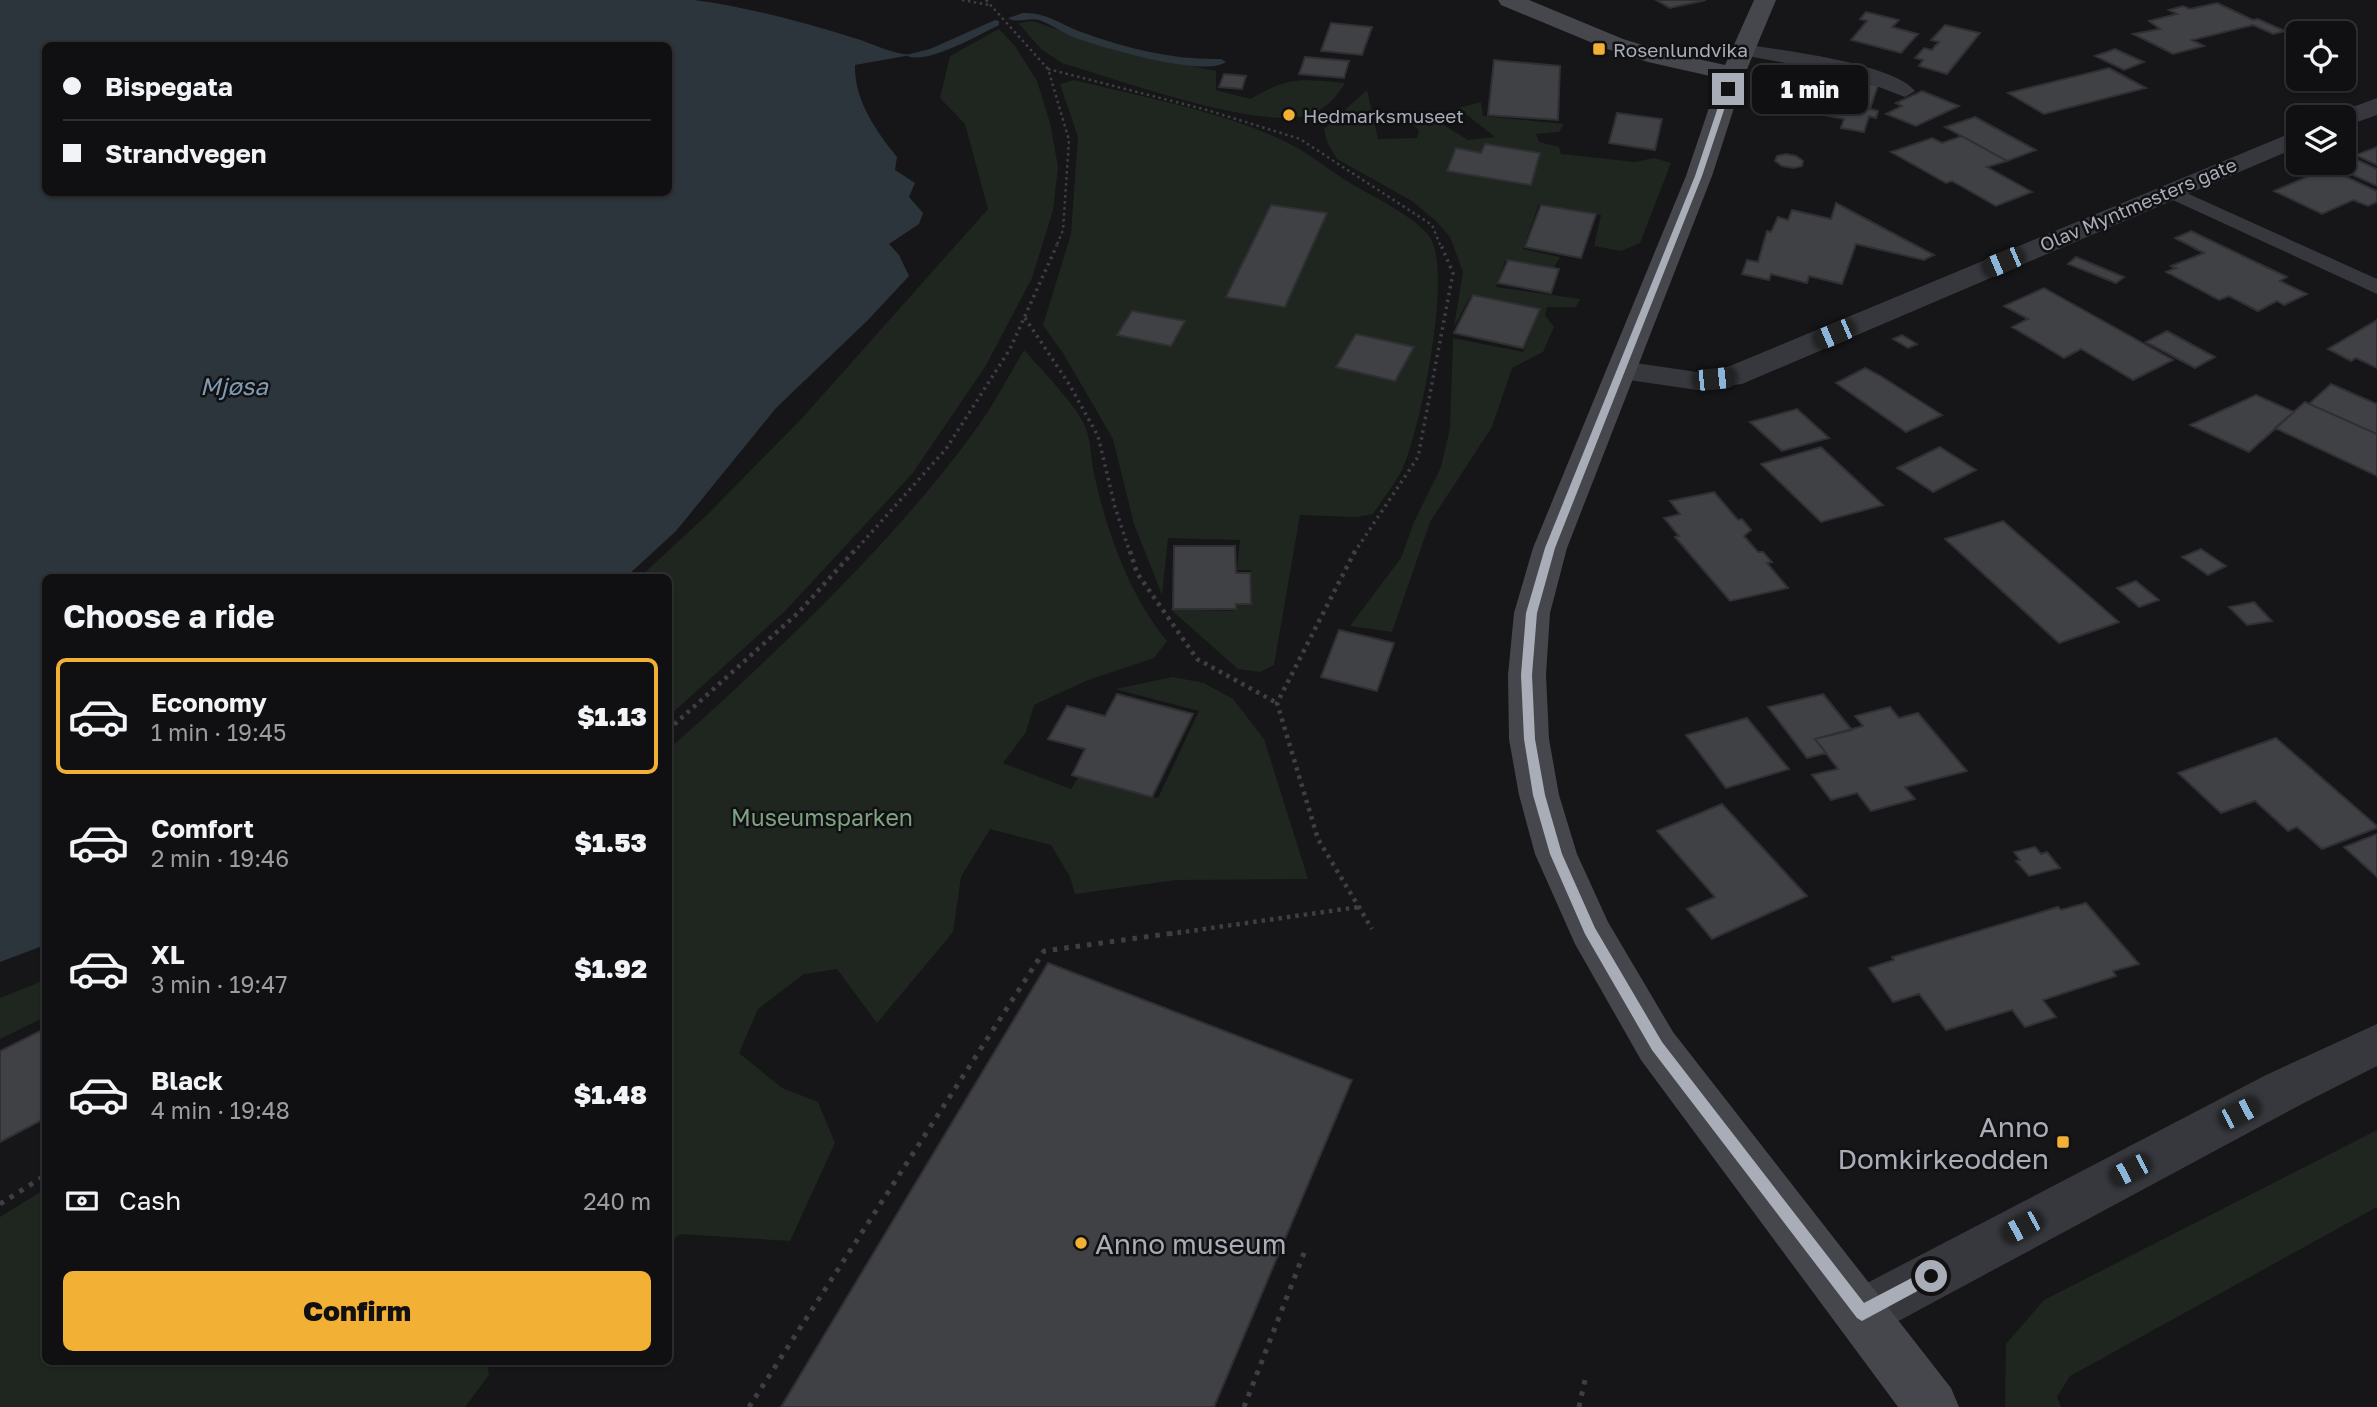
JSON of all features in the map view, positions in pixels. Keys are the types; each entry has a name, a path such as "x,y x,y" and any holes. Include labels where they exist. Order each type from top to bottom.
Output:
{"main road":[{"path":"1509,0 1615,44 1656,57 1738,62"},
{"path":"1765,0 1738,62 1699,176 1550,548 1531,613 1527,675 1530,739 1539,795 1556,854 1590,931 1657,1046 1932,1407"}],"street":[{"path":"2356,114 2377,106"},
{"name":"Olav Myntmesters gate","path":"1622,370 1665,378 1697,380 1731,377 2286,143"},
{"path":"1862,1313 2271,1096 2377,1044"}],"lane":[{"path":"1738,62 1843,69 1885,81 1905,91"},
{"path":"2169,191 2377,287"}],"path":[{"path":"962,0 990,5"},
{"path":"672,726 799,612 946,449 1010,349 1025,318 1063,230 1069,140 1048,69 986,0"},
{"path":"1048,69 1207,110 1300,139 1432,225 1453,273 1418,457 1352,555 1278,703 1318,839 1372,929"},
{"path":"1025,318 1069,384 1098,436 1115,507 1137,573 1197,659 1278,703"},
{"path":"749,1407 1044,951 1359,907"},
{"path":"0,1204 42,1178"},
{"path":"1244,1407 1307,1248"},
{"path":"1578,1407 1585,1380"}],"green space":[{"path":"1033,21 1122,52 1216,71 1216,90 1250,99 1275,86 1296,81 1345,83 1329,104 1305,116 1282,118 1220,109 1062,63 1042,50 1018,23"},
{"path":"999,29 1015,46 1037,81 1050,123 1058,167 1053,210 1032,278 985,367 912,474 785,611 672,713 672,574 643,574 709,513 805,415 988,209 965,124 940,98 950,56"},
{"path":"1074,80 1211,114 1288,143 1414,222 1429,236 1436,254 1438,281 1432,351 1417,422 1402,470 1373,514 1357,517 1300,515 1274,665 1260,672 1238,669 1170,609 1234,611 1238,604 1250,604 1251,570 1237,570 1240,540 1168,538 1162,595 1134,524 1113,439 1063,353 1043,325 1071,234 1078,137 1060,84"},
{"path":"1367,90 1378,139 1417,138 1419,130 1408,121 1424,113 1468,140 1495,137 1458,108 1481,102 1483,116 1564,124 1559,132 1536,134 1539,142 1559,147 1561,154 1635,162 1654,158 1671,163 1640,243 1621,251 1594,246 1601,215 1539,204 1523,249 1560,257 1554,268 1505,261 1496,287 1580,299 1576,307 1547,307 1545,315 1554,327 1543,352 1512,368 1492,427 1430,522 1392,632 1350,626 1401,558 1414,522 1441,467 1450,428 1453,338 1523,352 1540,310 1471,295 1454,327 1463,272 1450,237 1412,201 1337,159 1327,142 1324,129"},
{"name":"Museumsparken","path":"1024,350 1080,417 1089,437 1099,496 1121,562 1141,604 1167,641 1154,658 1088,680 1034,705 1026,732 1003,763 1071,789 1079,776 1158,798 1199,711 1115,689 1173,677 1204,683 1233,699 1264,739 1308,879 1176,880 1075,894 1070,877 1051,845 990,829 961,877 953,932 877,1023 837,969 804,974 758,1009 739,1053 782,1088 818,1102 835,1143 790,1241 680,1234 672,1241 672,746 788,639 866,560 938,478 999,394"},
{"path":"42,981 42,1018 0,1039 0,998"},
{"path":"2377,1130 2377,1207 2070,1376 2057,1397 2061,1407 2005,1407 2006,1344 2044,1300"},
{"path":"42,1191 42,1365 487,1365 489,1375 465,1407 0,1407 0,1217"}],"water":[{"name":"Mjøsa","path":"0,0 694,0 775,16 911,55 855,65 862,103 881,137 897,157 895,170 915,183 909,197 923,213 919,224 889,244 899,255 909,276 868,320 776,408 676,531 629,574 42,574 42,946 0,962"}],"building":[{"path":"1656,0 1706,0 1670,8"},
{"path":"2217,3 2285,31 2273,34 2253,25 2192,40 2204,46 2173,54 2133,34 2160,29 2149,21 2177,14 2169,10"},
{"path":"1866,12 1899,20 1892,27 1918,34 1901,53 1851,40 1867,21 1860,19"},
{"path":"1331,23 1372,27 1362,55 1321,51"},
{"path":"1945,25 1980,33 1947,74 1919,66 1923,60 1915,58 1924,48 1932,50 1939,42 1931,40"},
{"path":"2115,49 2144,62 2124,70 2095,56"},
{"path":"1305,57 1349,61 1344,78 1299,74"},
{"path":"1494,60 1560,66 1558,120 1488,115"},
{"path":"2109,68 2146,88 2044,114 2008,93"},
{"path":"1224,74 1246,76 1242,89 1219,87"},
{"path":"1821,76 1878,85 1870,109 1878,111 1876,118 1869,116 1864,132 1841,128 1844,119 1814,113 1817,105 1812,104 1814,99 1811,99"},
{"path":"1922,91 1959,106 1916,126 1886,114 1902,106 1896,103"},
{"path":"1617,113 1662,119 1655,150 1609,143"},
{"path":"1975,117 2036,150 2007,161 1945,127"},
{"path":"1962,136 2007,161 1987,167 2032,192 1996,206 1952,181 1946,183 1891,152 1932,138 1942,143"},
{"path":"1485,144 1540,153 1531,185 1447,171 1456,148 1481,153"},
{"path":"2377,147 2377,165 2356,155"},
{"path":"1786,154 1803,161 1802,166 1782,166 1775,161 1777,156"},
{"path":"2356,159 2377,169 2377,186 2353,175 2356,175"},
{"path":"2311,175 2342,175 2377,191 2377,202 2368,206 2353,200 2322,214 2274,191"},
{"path":"1836,203 1934,255 1924,260 1856,244 1842,284 1809,276 1807,283 1771,274 1769,280 1742,274 1747,260 1758,262 1767,231 1771,232 1778,217 1788,220 1792,210 1831,219"},
{"path":"1271,205 1327,213 1285,307 1226,297"},
{"path":"1541,205 1596,214 1581,258 1525,247"},
{"path":"2191,231 2287,277 2280,281 2307,294 2284,305 2277,301 2258,311 2229,296 2219,300 2166,272 2176,268 2171,266 2204,253 2175,238"},
{"path":"2076,257 2124,277 2116,283 2068,264"},
{"path":"1508,260 1559,269 1551,293 1498,283"},
{"path":"2044,288 2173,360 2133,380 2081,349 2064,358 2012,327 2028,319 2004,306"},
{"path":"1473,295 1540,309 1523,348 1454,333"},
{"path":"1132,311 1185,321 1171,346 1117,335"},
{"path":"2377,320 2377,368 2356,358 2351,361 2328,349"},
{"path":"2167,331 2215,357 2195,368 2146,342"},
{"path":"1356,334 1414,347 1395,381 1336,367"},
{"path":"1902,335 1917,344 1908,348 1893,339"},
{"path":"1865,368 1942,415 1906,432 1836,383"},
{"path":"2331,384 2377,404 2377,434 2309,404"},
{"path":"2256,395 2294,412 2249,452 2190,425"},
{"path":"2305,402 2377,434 2377,476 2275,428"},
{"path":"1797,409 1829,438 1782,451 1750,422"},
{"path":"1821,447 1883,505 1821,522 1761,464"},
{"path":"1940,447 1976,470 1933,492 1897,468"},
{"path":"1714,492 1738,520 1742,519 1751,530 1744,536 1758,552 1763,552 1772,562 1767,563 1788,588 1730,601 1675,537 1679,536 1664,518 1680,514 1670,501"},
{"path":"2003,521 2119,622 2059,643 1945,539"},
{"path":"1174,546 1235,546 1236,573 1250,573 1251,604 1236,604 1236,609 1173,609"},
{"path":"2201,549 2226,566 2208,575 2182,557"},
{"path":"2136,581 2159,600 2139,607 2117,588"},
{"path":"2254,602 2272,621 2247,625 2229,607"},
{"path":"1339,630 1394,643 1377,691 1321,677"},
{"path":"1117,694 1193,714 1152,797 1072,775 1085,749 1048,739 1067,706 1105,716"},
{"path":"1823,694 1852,730 1815,739 1826,753 1807,758 1768,707"},
{"path":"1890,707 1899,718 1918,713 1967,771 1905,787 1915,799 1871,811 1857,793 1831,800 1812,775 1838,769 1815,739 1863,726 1855,716"},
{"path":"1747,718 1789,769 1726,788 1686,735"},
{"path":"2276,738 2377,828 2322,849 2297,827 2288,831 2255,801 2221,813 2178,773"},
{"path":"1722,804 1807,896 1712,939 1687,909 1715,897 1657,831"},
{"path":"2377,834 2377,877 2344,847"},
{"path":"2035,847 2041,854 2047,852 2060,868 2029,876 2016,861 2020,860 2014,852"},
{"path":"2086,903 2139,964 2113,971 2116,976 2043,1000 2056,1017 2025,1027 2012,1010 1946,1030 1919,994 1893,1002 1869,968 1894,960 1892,957 2058,907 2061,910"},
{"name":"Anno museum","path":"1048,963 1352,1080 1214,1407 781,1407"},
{"path":"42,1030 42,1120 0,1142 0,1051"}],"waterway":[{"path":"1013,18 1039,17 1081,36 1147,55 1191,62 1221,62"},
{"path":"911,55 933,52 995,23"}],"place":[{"name":"Rosenlundvika","path":"1599,49"},
{"name":"Hedmarksmuseet","path":"1289,115"},
{"name":"Anno Domkirkeodden","path":"2063,1142"},
{"name":"Anno museum","path":"1081,1243"}],"route":[{"path":"1728,89 1699,176 1550,548 1531,613 1527,675 1530,739 1539,795 1556,854 1590,931 1657,1046 1862,1313 1931,1276"}]}
